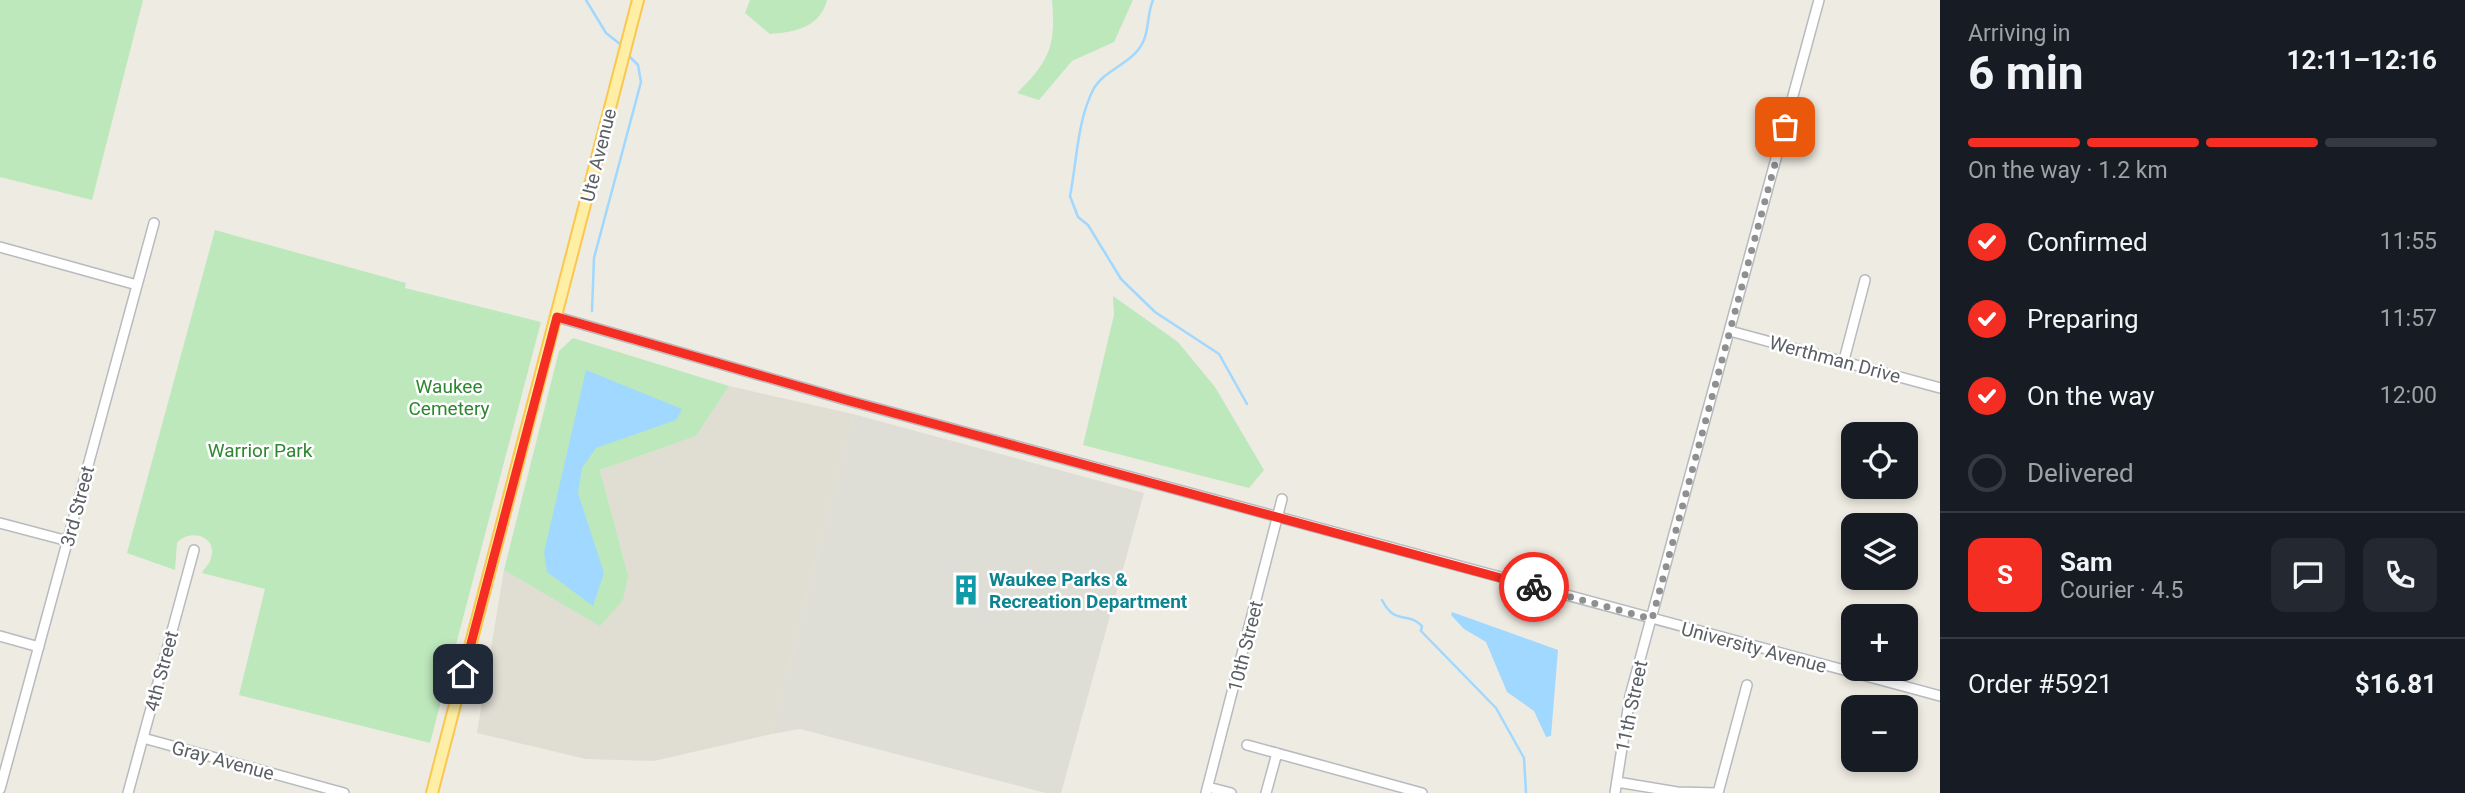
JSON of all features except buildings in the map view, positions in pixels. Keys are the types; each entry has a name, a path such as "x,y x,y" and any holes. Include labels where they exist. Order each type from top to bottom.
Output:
{"main road":[{"name":"Ute Avenue","path":"432,793 638,0"}],"street":[{"name":"11th Street","path":"1615,793 1630,696 1819,0"},
{"name":"3rd Street","path":"0,789 5,751 39,647 154,223"},
{"path":"0,247 137,285"},
{"path":"1844,360 1865,280"},
{"name":"University Avenue","path":"558,313 833,396 1940,696"},
{"name":"Werthman Drive","path":"1730,331 1940,388"},
{"name":"10th Street","path":"1207,790 1282,499"},
{"path":"0,523 68,541"},
{"name":"4th Street","path":"128,793 194,550"},
{"path":"0,636 39,647"},
{"path":"1617,782 1677,792 1718,793 1747,685"},
{"name":"Gray Avenue","path":"143,738 344,793"},
{"path":"1247,745 1422,793"},
{"path":"1266,793 1276,753"},
{"path":"1207,790 1231,793"}],"shaded area":[{"path":"729,386 853,414 772,734 654,761 586,759 477,733 504,570 519,578 628,575 600,470 696,436"},
{"path":"853,414 1144,493 1061,793 1046,793 800,729 772,734"}],"green space":[{"path":"0,0 143,0 92,200 0,177"},
{"path":"750,0 827,0 824,9 813,22 789,32 770,34 745,13"},
{"path":"1052,0 1133,0 1114,42 1072,61 1039,100 1017,93 1037,71 1048,51 1053,29"},
{"path":"215,230 406,283 405,288 541,322 430,743 239,695 265,589 202,573 210,560 212,550 207,540 195,535 182,538 177,543 175,570 127,553"},
{"path":"1113,296 1178,342 1215,387 1264,470 1249,488 1083,445 1114,315"},
{"path":"573,338 729,386 696,436 600,470 628,575 623,600 600,626 504,570 559,351"}],"water":[{"path":"586,370 682,409 676,420 596,448 582,468 578,493 604,573 593,606 547,572 544,553"},
{"path":"1452,612 1558,650 1551,736 1546,737 1534,711 1507,692 1486,642 1464,629 1451,615"}],"waterway":[{"path":"586,0 606,33 620,44"},
{"path":"1153,0 1145,38 1138,50 1104,77 1093,90 1081,128 1070,196 1078,217 1088,225 1121,279 1155,312 1219,354 1247,404"},
{"path":"592,311 594,258 641,82 638,65 627,54"},
{"path":"1382,600 1392,613 1412,619 1422,626 1421,631 1496,708 1524,758 1526,793"}],"way so far":[{"path":"1534,587 1652,619 1785,127"}],"place":[{"name":"Waukee Parks & Recreation Department","path":"966,590"}],"route":[{"path":"463,674 527,421 557,317 846,400 1534,587"}],"park label":[{"name":"Waukee Cemetery","path":"449,397"},
{"name":"Warrior Park","path":"260,450"}]}
